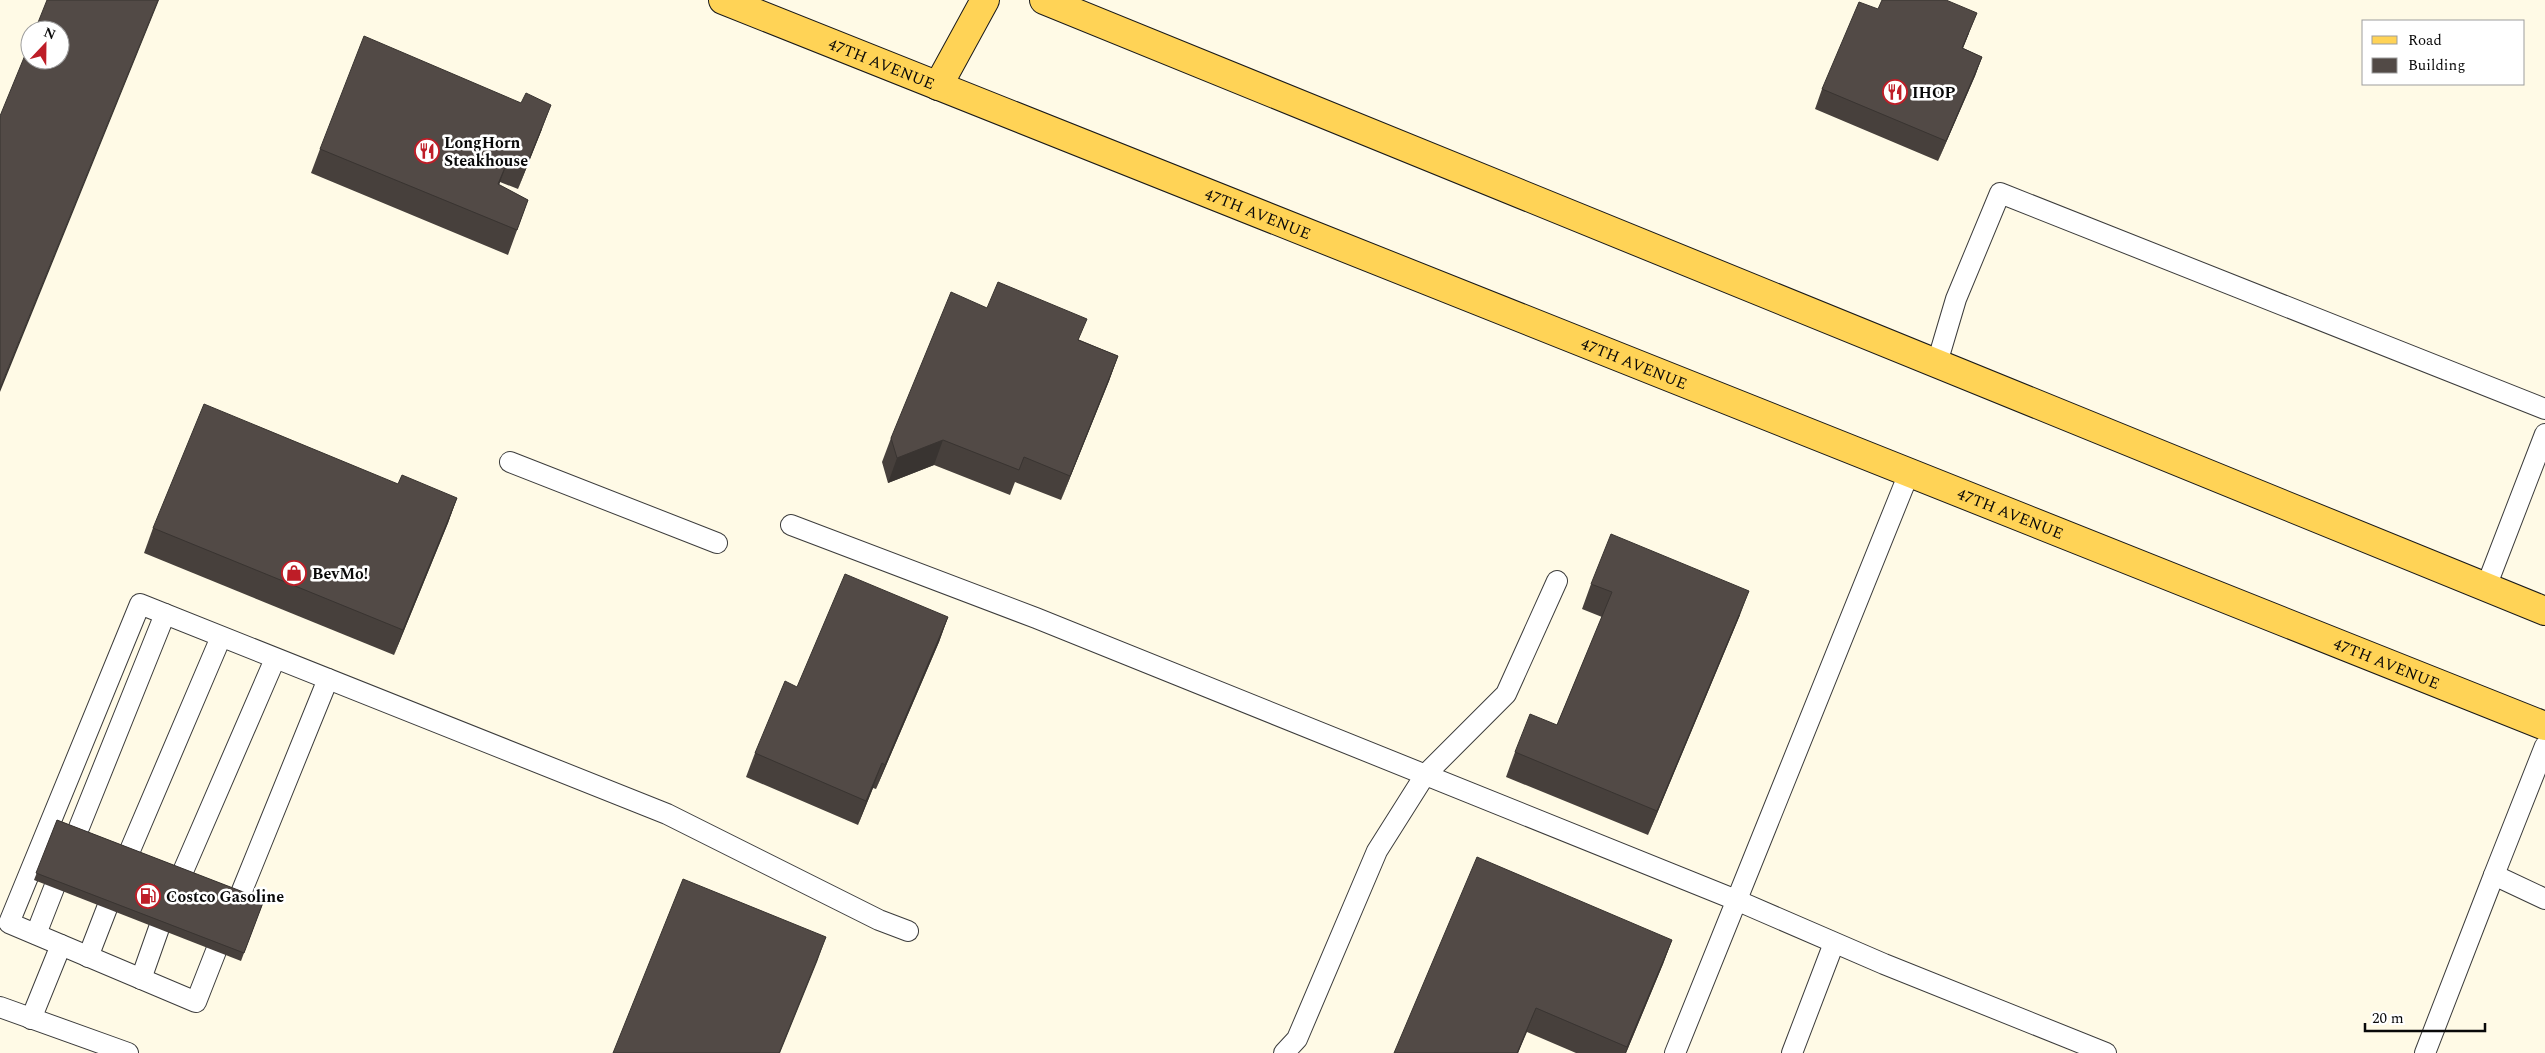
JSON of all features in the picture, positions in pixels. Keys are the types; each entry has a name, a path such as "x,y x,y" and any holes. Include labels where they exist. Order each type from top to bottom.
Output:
{"main road":[{"name":"47TH AVENUE","path":"723,0 2545,726"},
{"path":"938,86 985,0"},
{"path":"1044,0 2545,611"}],"lane":[{"path":"1937,363 1956,299 2000,193 2545,409"},
{"path":"2486,586 2545,434"},
{"path":"510,462 717,543"},
{"path":"1675,1053 1909,473"},
{"path":"791,525 1036,618 1425,774 2106,1053"},
{"path":"1284,1053 1297,1039 1377,852 1425,774 1506,694 1556,580"},
{"path":"216,951 196,1002 9,924 140,604 667,814 879,920 908,930"},
{"path":"76,835 165,614"},
{"path":"128,856 221,637"},
{"path":"181,876 275,659"},
{"path":"239,898 328,679"},
{"path":"2425,1053 2545,746"},
{"path":"2494,875 2545,899"},
{"path":"36,934 54,888"},
{"path":"88,957 107,908"},
{"path":"141,979 159,928"},
{"path":"1792,1053 1834,943"},
{"path":"31,1018 61,945"},
{"path":"0,1007 128,1053"}],"building":[{"path":"47,0 158,0 0,388 0,116 20,67 20,70 70,70 70,20 39,20"},
{"name":"IHOP","path":"1882,0 1946,0 1977,13 1962,48 1982,57 1946,141 1822,89 1859,2 1878,9"},
{"name":"LongHorn Steakhouse","path":"364,36 521,103 526,93 551,105 527,164 509,158 498,184 528,200 517,230 320,149"},
{"path":"998,282 1087,319 1078,340 1118,356 1070,476 1024,457 1019,470 943,440 897,458 891,438 951,292 987,308"},
{"path":"204,404 398,484 402,475 457,498 403,630 153,528"},
{"path":"1611,534 1749,591 1657,811 1515,752 1530,714 1557,725 1612,592 1591,584"},
{"path":"845,574 948,617 885,765 882,763 866,801 755,753 785,681 797,687"},
{"path":"57,820 264,900 244,953 36,873"},
{"path":"1477,857 1672,940 1627,1047 1536,1008 1517,1053 1394,1053"},
{"path":"683,879 826,937 779,1053 613,1053"}],"place":[{"name":"IHOP","path":"1895,92"},
{"name":"LongHorn Steakhouse","path":"427,151"},
{"name":"BevMo!","path":"294,573"},
{"name":"Costco Gasoline","path":"148,896"}]}
